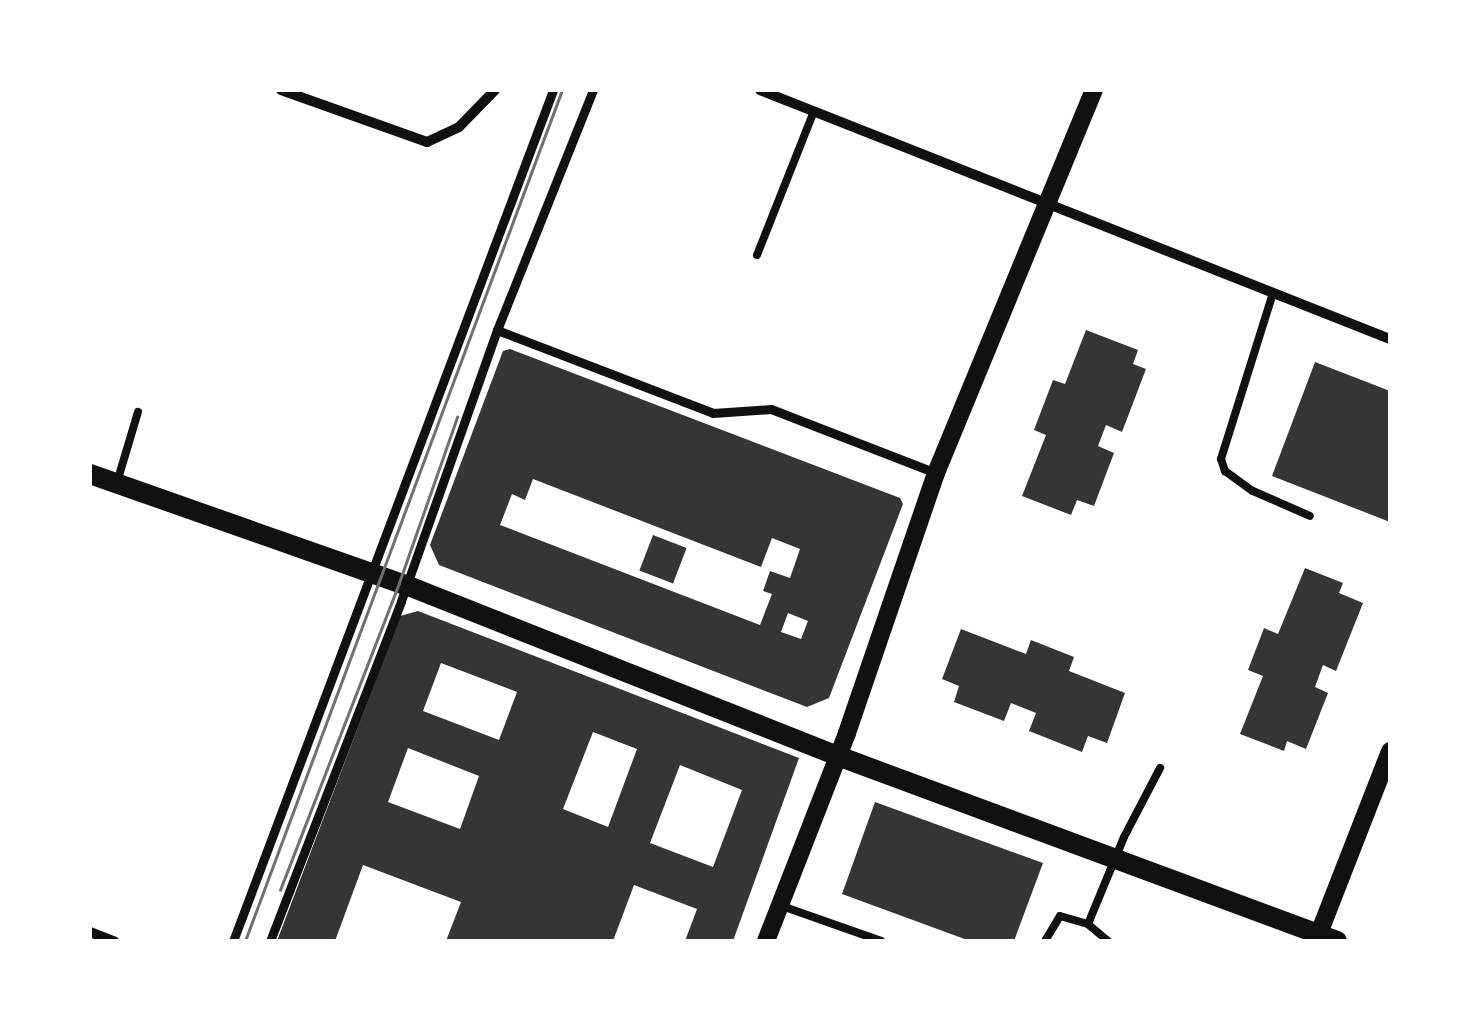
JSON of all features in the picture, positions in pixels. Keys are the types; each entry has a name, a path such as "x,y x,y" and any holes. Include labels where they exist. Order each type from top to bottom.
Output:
{"main road":[{"path":"90,474 406,585 838,756 1324,939"}],"street":[{"path":"281,90 428,142 459,126 495,90"},
{"path":"233,941 553,90"},
{"path":"270,941 406,585 497,330 593,90"},
{"path":"760,90 1390,340"},
{"path":"766,941 838,756 936,473 1094,90"},
{"path":"497,330 713,413 771,408 936,473"},
{"path":"1324,939 1386,772 1390,751"},
{"path":"90,932 114,941"}],"lane":[{"path":"757,255 814,112"},
{"path":"1272,293 1222,459 1225,471 1253,491 1310,516"},
{"path":"117,484 138,412"},
{"path":"1088,924 1160,768"},
{"path":"779,905 880,941"},
{"path":"1045,941 1060,916 1088,924 1108,941"}],"building":[{"path":"1086,330 1138,350 1133,364 1146,369 1122,432 1106,425 1098,446 1114,453 1094,506 1077,500 1071,515 1022,496 1046,435 1034,430 1053,380 1065,384"},
{"path":"510,349 900,498 903,504 829,698 807,707 439,565 430,545 503,351","holes":["533,479 761,567 772,538 800,549 790,578 770,571 763,591 772,594 760,625 500,525 512,494 525,500","788,613 808,621 801,639 781,632"]},
{"path":"1315,362 1390,391 1390,522 1272,476"},
{"path":"653,535 687,548 673,583 639,570"},
{"path":"1305,568 1343,583 1339,593 1363,603 1336,671 1323,665 1315,687 1328,693 1306,749 1287,741 1284,751 1240,734 1263,676 1248,670 1264,628 1278,634"},
{"path":"418,611 799,758 733,941 685,941 697,909 634,885 613,941 446,941 461,902 363,865 335,941 277,941 400,616","holes":["441,663 517,692 499,740 423,711","593,732 637,749 608,827 563,809","408,748 479,776 460,829 388,802","680,765 742,790 713,867 650,843"]},
{"path":"961,629 1026,654 1031,640 1074,657 1069,671 1125,693 1107,743 1088,736 1082,752 1029,731 1036,713 1011,703 1004,721 954,702 959,686 942,679"},
{"path":"875,802 1043,863 1014,941 970,941 842,894"}],"tram line":[{"path":"245,941 562,90"},
{"path":"280,890 399,583 457,417"}]}
